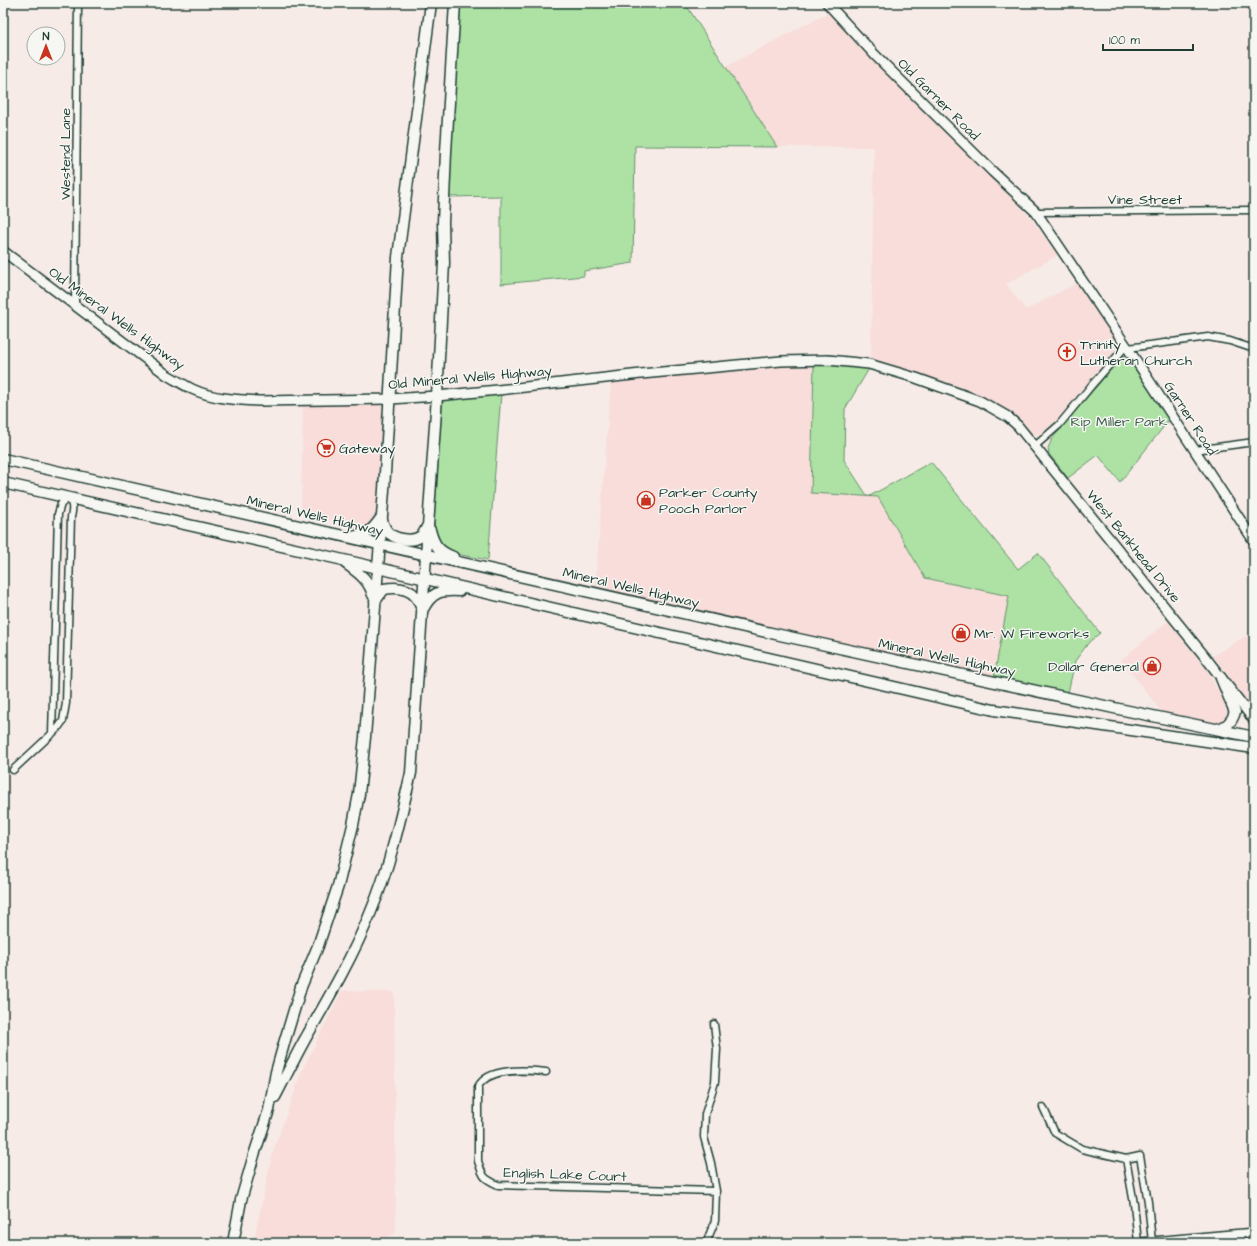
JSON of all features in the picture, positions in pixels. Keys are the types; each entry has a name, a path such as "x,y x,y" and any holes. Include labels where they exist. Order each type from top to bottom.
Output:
{"main road":[{"path":"233,1243 241,1200 269,1110 276,1072 285,1040 301,987 318,946 332,904 353,825 362,767 390,398 398,257 431,3"},
{"path":"269,1110 304,1041 320,1015 355,948 371,913 397,833 411,773 437,396 444,263 443,222 446,152 455,3"},
{"name":"Mineral Wells Highway","path":"3,459 780,635 1254,737"},
{"path":"3,483 994,710 1254,748"},
{"path":"381,518 387,531 395,537 406,539 415,539 421,536 428,524"},
{"path":"349,537 368,533 374,529 381,518"},
{"path":"428,524 438,548 446,554 466,563"},
{"path":"339,559 367,580 371,587 375,601"},
{"path":"375,601 384,589 391,588 406,590 415,595 419,601 422,611"},
{"path":"422,611 428,600 436,593 444,591 476,591"},
{"path":"1215,729 1222,728 1227,725 1231,721 1235,712 1221,678"}],"street":[{"name":"Westend Lane","path":"75,305 78,3"},
{"name":"Old Garner Road","path":"827,3 875,55 917,97 1036,212"},
{"name":"Vine Street","path":"1036,212 1254,210"},
{"name":"Garner Road","path":"1036,212 1127,347 1254,541"},
{"name":"Old Mineral Wells Highway","path":"3,251 168,375 193,390 238,400 260,401 437,396 649,373 781,362 828,360 869,364 916,378 980,401"},
{"path":"1035,446 1059,425 1091,386 1127,347 1208,337 1230,341 1254,349"},
{"name":"West Bankhead Drive","path":"980,401 1008,417 1018,426 1202,653 1254,720"},
{"path":"1195,450 1254,442"},
{"path":"13,770 52,734 63,721 66,703 71,517 73,510 73,504 69,498 62,504 58,514 52,734"},
{"path":"56,582 69,580"},
{"path":"706,1243 714,1221 716,1191 704,1137 705,1114 715,1082 718,1050 714,1024"},
{"name":"English Lake Court","path":"546,1072 500,1072 490,1075 481,1081 478,1087 478,1161 486,1179 498,1185 716,1191"},
{"path":"1043,1107 1055,1133 1082,1149 1126,1159 1140,1156 1148,1202 1152,1242"},
{"path":"1126,1159 1139,1243 1254,1233"}],"shaded area":[{"path":"829,12 950,136 1000,184 1031,218 1058,255 1006,284 1026,310 1077,283 1115,339 1114,351 1044,434 1032,435 1011,414 966,389 871,361 874,147 777,147 725,67"},
{"path":"814,365 811,493 878,497 925,578 1010,596 994,677 595,587 611,382 734,370"},
{"path":"382,403 386,411 379,490 374,520 366,528 354,530 341,523 301,512 303,404"},
{"path":"1168,621 1209,672 1215,686 1229,703 1232,714 1223,722 1217,723 1161,711 1121,660"},
{"path":"1254,631 1254,712 1213,656"},
{"path":"342,991 394,992 396,1233 374,1243 253,1243 273,1152 302,1071"}],"green space":[{"path":"460,3 685,3 777,147 635,146 633,263 584,271 584,276 501,284 501,196 449,197"},
{"name":"Rip Miller Park","path":"1125,356 1128,358 1169,420 1120,482 1098,455 1068,478 1049,454 1048,448 1052,439 1118,361"},
{"path":"835,364 870,367 845,409 844,460 868,496 811,493 814,365"},
{"path":"501,394 488,560 452,552 441,544 435,535 434,522 442,403 444,400"},
{"path":"931,462 1018,569 1038,553 1100,633 1089,642 1075,661 1068,693 994,677 1009,596 925,578 878,497 869,496"}],"place":[{"name":"Trinity Lutheran Church","path":"1067,352"},
{"name":"Gateway","path":"326,448"},
{"name":"Parker County Pooch Parlor","path":"646,500"},
{"name":"Mr. W Fireworks","path":"961,633"},
{"name":"Dollar General","path":"1152,666"}]}
